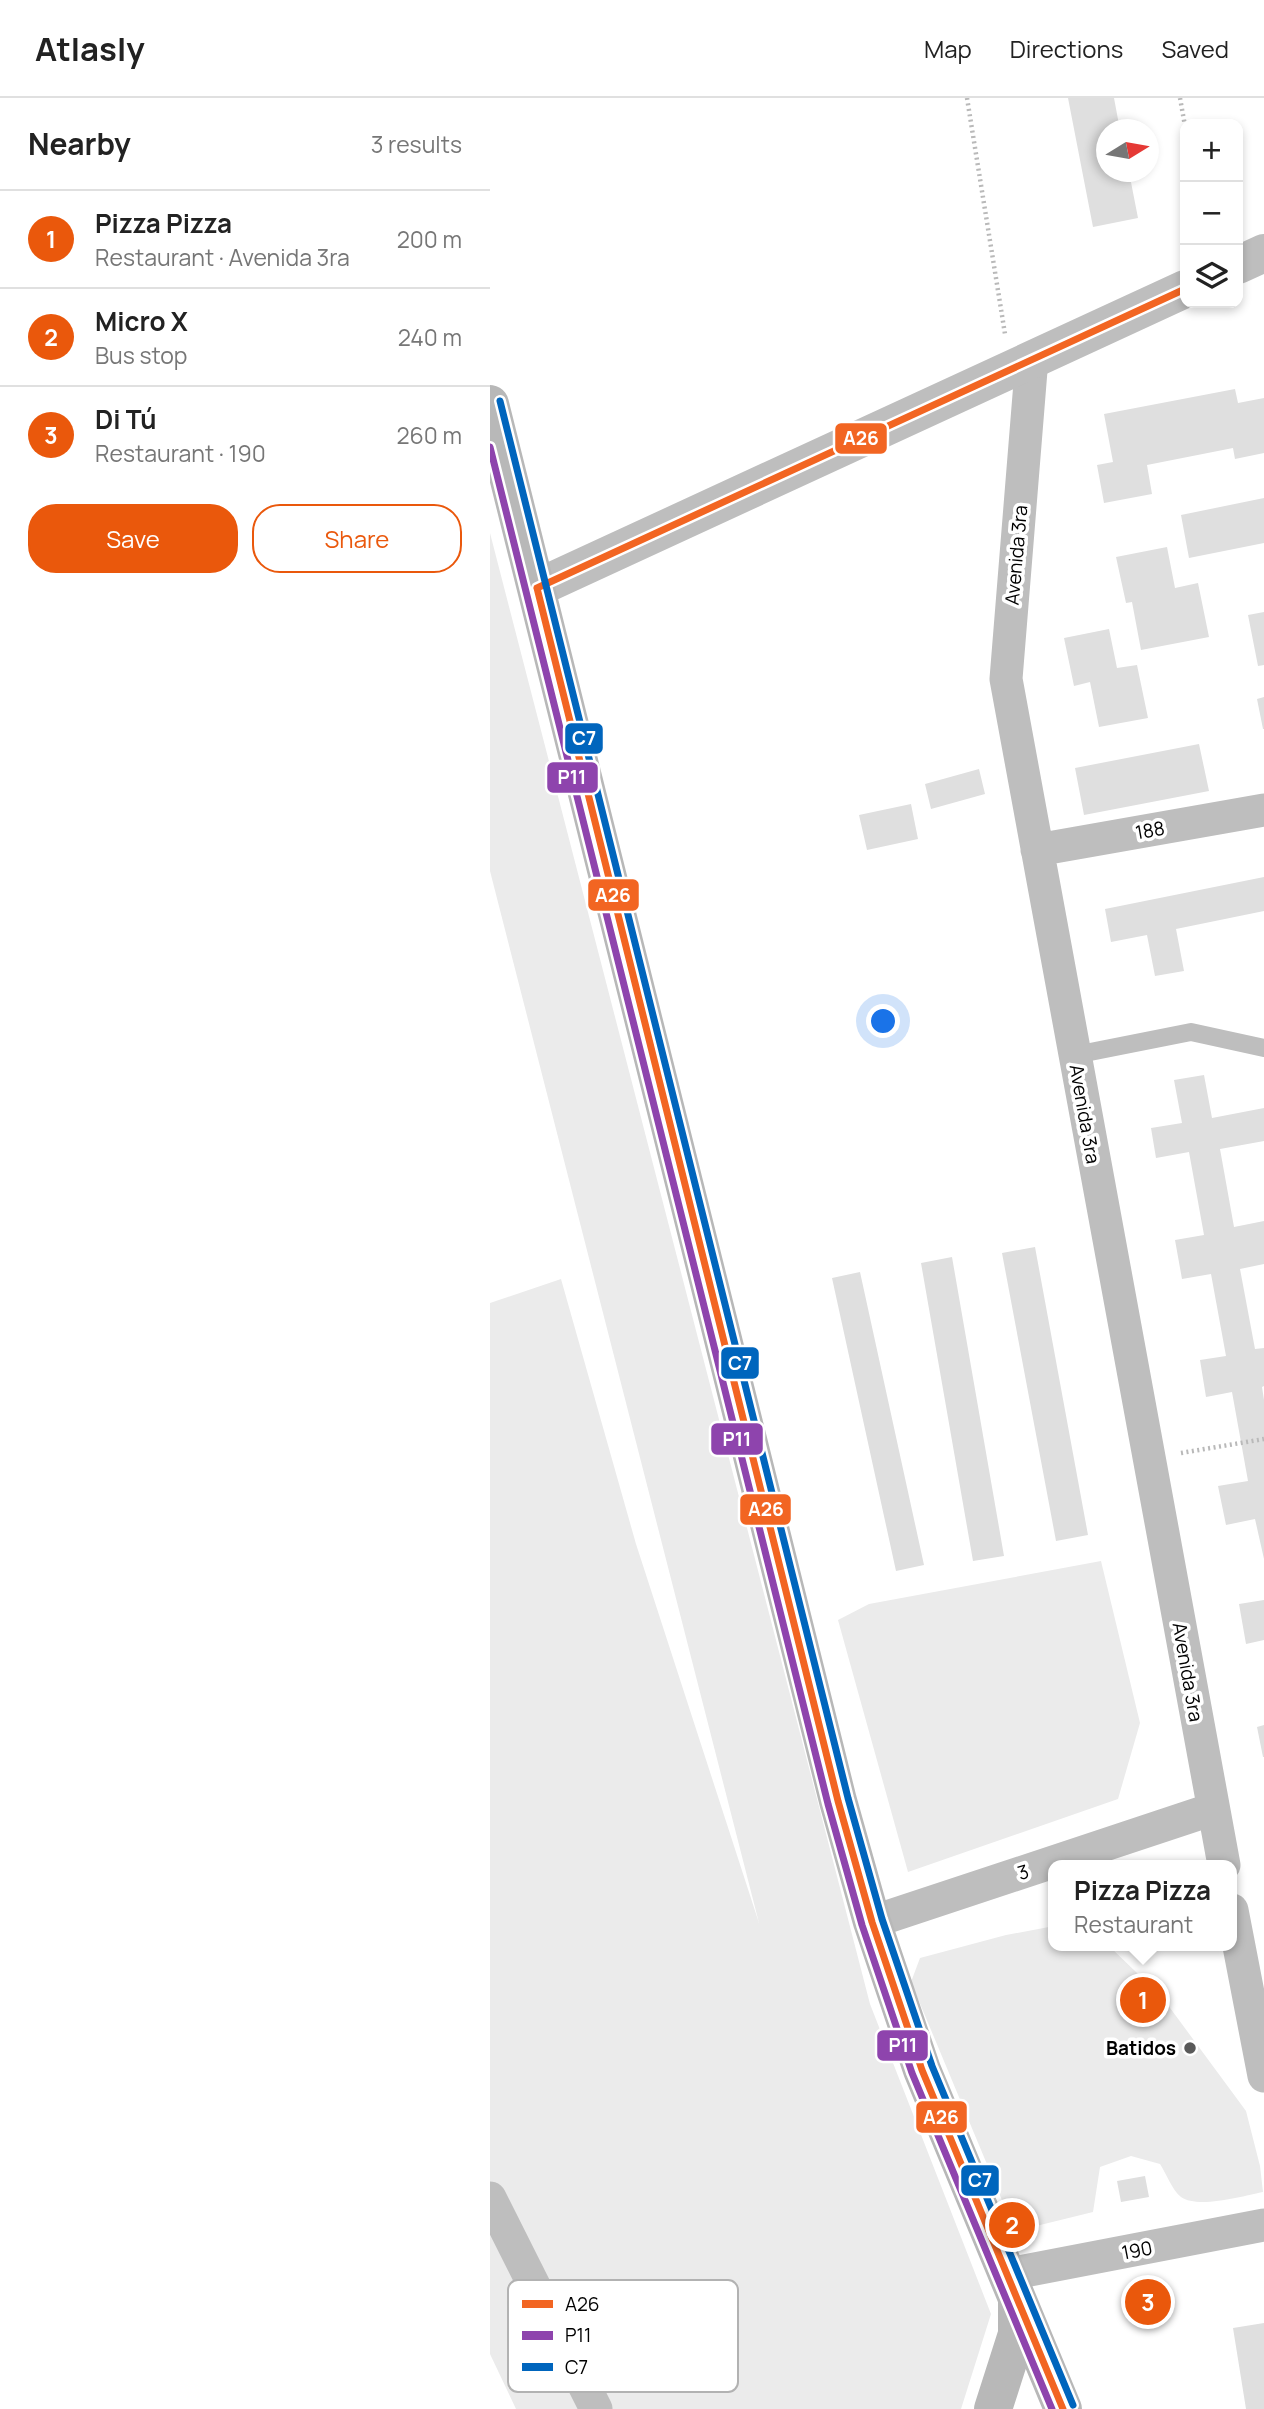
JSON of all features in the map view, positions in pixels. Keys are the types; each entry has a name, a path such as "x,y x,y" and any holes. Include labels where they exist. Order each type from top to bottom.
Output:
{"main road":[{"path":"490,404 838,1801 872,1922 922,2070 1063,2409"},
{"path":"993,2409 1017,2334 1013,2284"}],"street":[{"path":"1243,263 1264,253"},
{"path":"537,588 1180,291"},
{"name":"Avenida 3ra","path":"1021,364 1006,679 1223,1860"},
{"name":"188","path":"1037,850 1264,810"},
{"name":"3","path":"1059,1860 1213,1809"},
{"name":"3","path":"872,1922 1048,1864"},
{"path":"1237,1936 1264,2076"},
{"path":"490,2198 531,2280"},
{"name":"190","path":"1013,2284 1264,2225"},
{"path":"587,2392 596,2409"}],"lane":[{"path":"1075,1055 1191,1032 1264,1048"}],"path":[{"path":"967,98 1021,364"},
{"path":"1180,98 1184,119"},
{"path":"1149,1459 1264,1439"}],"shaded area":[{"path":"490,533 870,2004 991,2314 961,2409 516,2409 490,2354 490,1303 561,1279 636,1544 759,1923 490,871"},
{"path":"1101,1561 1140,1723 1118,1799 908,1872 838,1620 869,1604"},
{"path":"1048,1927 1048,1951 1114,1951 1162,1997 1246,2111 1260,2166 1263,2192 1209,2202 1189,2200 1181,2197 1175,2190 1160,2164 1131,2156 1100,2167 1093,2212 1032,2227 1009,2217 911,1982 920,1958 1006,1935"}],"building":[{"path":"1068,98 1114,98 1118,119 1096,119 1096,182 1131,182 1138,218 1093,227"},
{"path":"1235,389 1238,403 1264,398 1264,453 1235,459 1233,448 1147,465 1152,494 1104,503 1097,465 1113,462 1104,414"},
{"path":"1264,498 1264,543 1189,558 1181,515"},
{"path":"1167,547 1175,588 1198,583 1209,637 1141,650 1132,602 1126,603 1116,557"},
{"path":"1264,612 1264,665 1258,666 1248,615"},
{"path":"1109,629 1117,668 1137,665 1148,718 1099,727 1090,682 1074,686 1064,638"},
{"path":"1264,697 1264,729 1263,729 1257,699"},
{"path":"1199,744 1209,791 1084,815 1075,768"},
{"path":"979,769 985,794 931,809 925,784"},
{"path":"911,804 918,839 867,850 859,815"},
{"path":"1264,877 1264,911 1176,929 1184,971 1155,976 1147,935 1111,942 1105,909"},
{"path":"1204,1075 1212,1118 1264,1108 1264,1141 1220,1149 1234,1227 1264,1221 1264,1264 1240,1269 1255,1349 1264,1348 1264,1559 1255,1519 1226,1525 1218,1486 1248,1481 1232,1392 1206,1397 1200,1360 1226,1356 1211,1274 1182,1279 1175,1240 1204,1235 1189,1152 1156,1158 1151,1128 1182,1123 1174,1080"},
{"path":"1035,1247 1088,1535 1056,1541 1002,1253"},
{"path":"952,1257 1004,1556 973,1561 921,1263"},
{"path":"860,1272 924,1565 896,1571 832,1278"},
{"path":"1264,1600 1264,1640 1246,1644 1239,1604"},
{"path":"1264,1725 1264,1757 1263,1757 1257,1727"},
{"path":"1145,2176 1149,2197 1121,2202 1117,2181"},
{"path":"1167,2284 1171,2309 1148,2313 1143,2289"},
{"path":"1264,2323 1264,2409 1246,2409 1233,2328"}],"transit line":[{"name":"A26","path":"537,588 1180,291"},
{"name":"C7","path":"500,401 848,1798 882,1919 932,2066 1073,2405"},
{"name":"P11","path":"490,447 828,1804 862,1925 912,2073 1052,2409"},
{"name":"A26","path":"537,588 838,1801 872,1922 922,2070 1063,2409"}],"place":[{"name":"Pizza Pizza","path":"1143,2000"},
{"name":"Batidos","path":"1190,2048"},
{"name":"Micro X","path":"1012,2225"},
{"name":"Di Tú","path":"1148,2302"}]}
